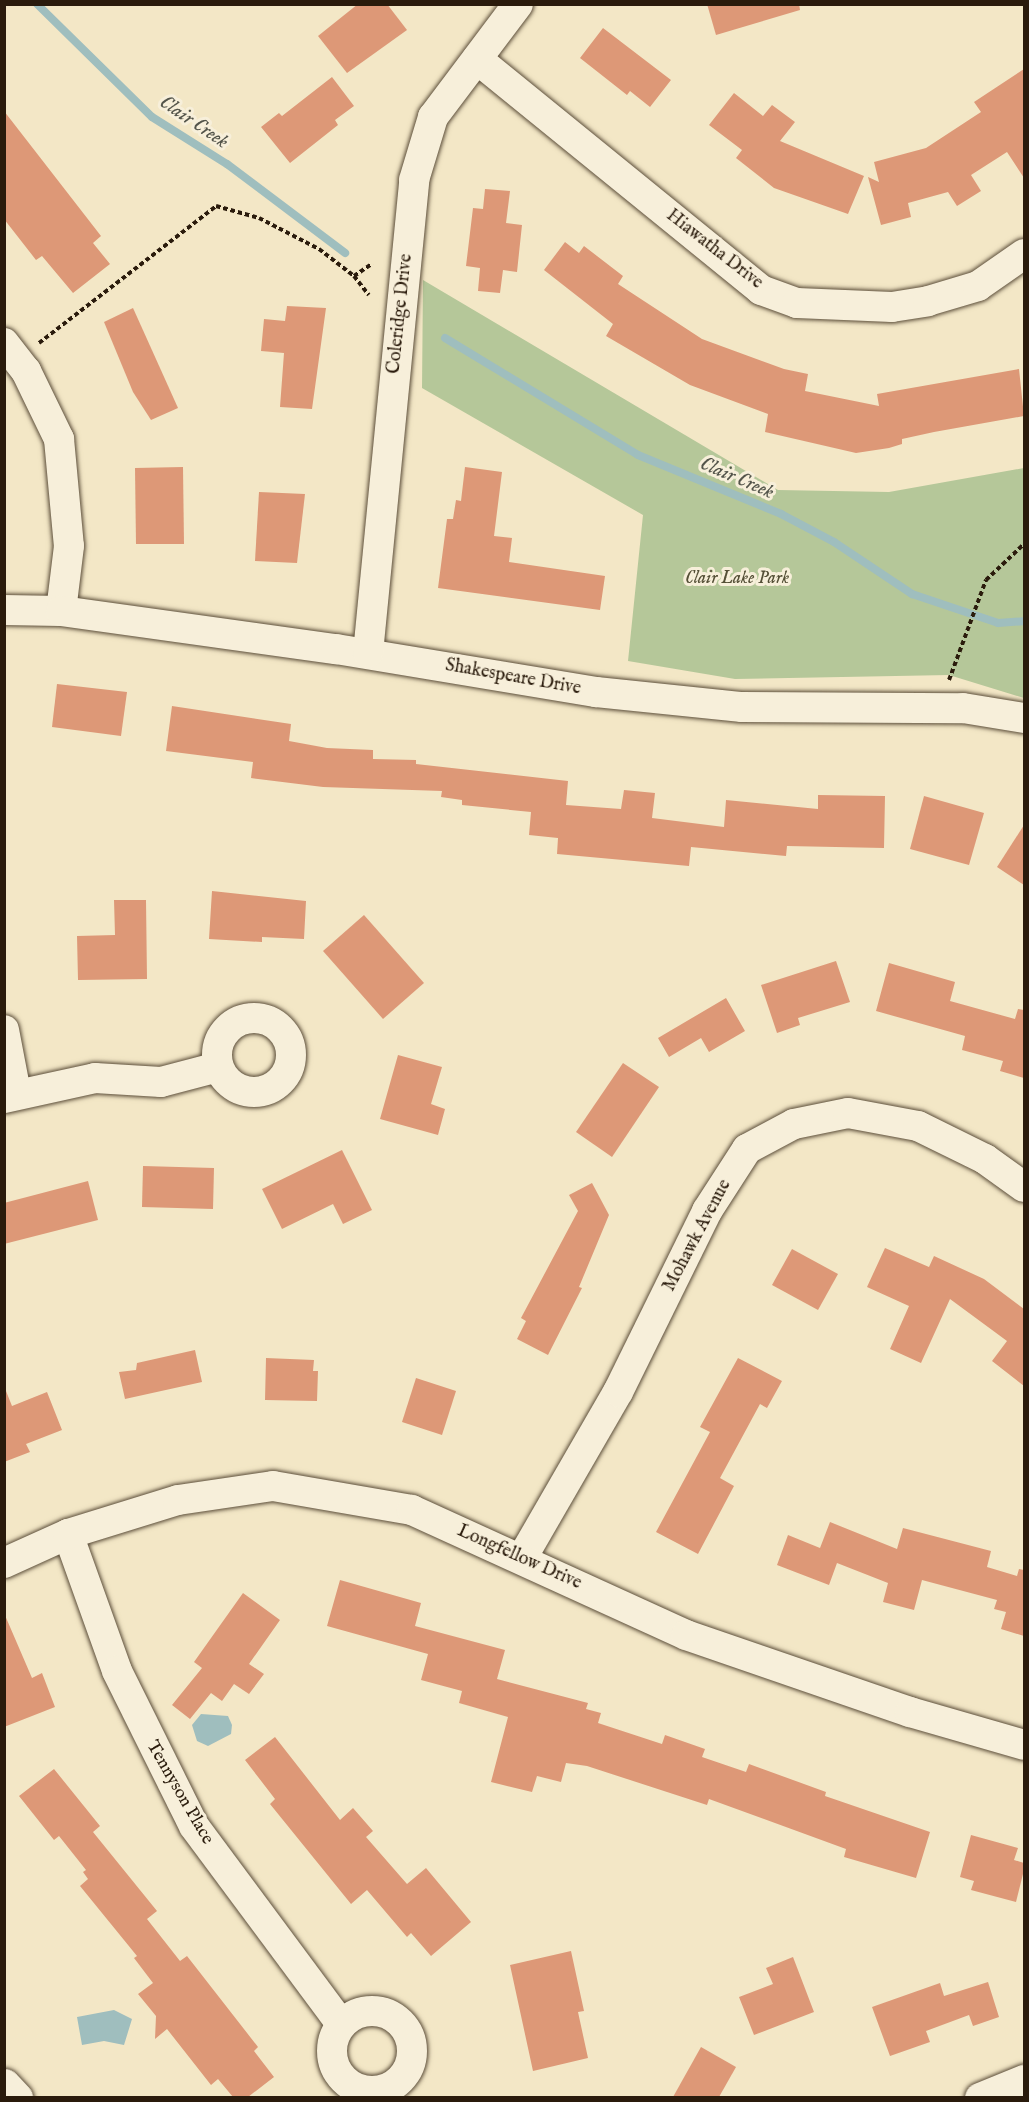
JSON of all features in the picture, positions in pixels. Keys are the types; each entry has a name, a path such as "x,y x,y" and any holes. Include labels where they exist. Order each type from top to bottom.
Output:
{"main road":[{"path":"4,2085 16,2097"}],"street":[{"name":"Coleridge Drive","path":"369,653 414,180 434,117 518,4"},
{"name":"Hiawatha Drive","path":"477,59 761,290 797,303 892,307 928,301 978,286 1024,254"},
{"path":"11,351 59,439 69,546 61,611"},
{"name":"Shakespeare Drive","path":"4,610 61,611 369,653 596,692 742,708 948,708 1024,718"},
{"path":"4,1030 10,1095 95,1078 160,1082 218,1067"},
{"name":"Mohawk Avenue","path":"522,1558 618,1392 707,1210 747,1149 794,1124 848,1113 918,1126 985,1159 1024,1187"},
{"name":"Longfellow Drive","path":"4,1563 68,1534 178,1500 273,1486 412,1510 522,1558 686,1635 910,1712 1024,1745"},
{"name":"Tennyson Place","path":"68,1534 117,1671 194,1826 341,2024"},
{"path":"980,2097 1024,2080"}],"path":[{"path":"11,351 216,206 269,223 319,249 354,276 369,295"},
{"path":"354,276 372,264"},
{"path":"948,708 949,675 986,580 1024,544"}],"green space":[{"name":"Clair Lake Park","path":"423,280 778,490 889,492 1024,468 1024,698 949,675 735,679 628,661 643,515 422,388"}],"water":[{"path":"201,1714 228,1716 232,1725 231,1734 208,1746 197,1741 192,1725"},
{"path":"114,2010 132,2019 124,2045 104,2041 82,2045 77,2017"}],"building":[{"path":"358,4 387,4 407,30 347,73 318,36"},
{"path":"707,4 799,4 800,10 716,35"},
{"path":"603,28 671,80 650,107 630,91 627,95 580,58"},
{"path":"1024,69 1024,178 1007,152 971,175 981,191 957,206 948,192 908,203 911,217 881,225 868,177 879,182 874,162 926,148 981,112 974,102"},
{"path":"332,77 354,106 335,120 338,125 290,163 261,127 279,113 282,116"},
{"path":"734,93 763,116 772,105 795,122 780,141 864,176 848,214 774,188 736,158 742,150 709,125"},
{"path":"4,111 101,236 93,243 110,264 73,293 42,256 36,260 4,219"},
{"path":"485,189 510,191 506,223 522,225 517,272 503,270 500,293 478,291 480,268 466,266 473,208 483,209"},
{"path":"565,242 579,253 584,246 623,276 618,284 702,339 784,369 808,374 805,391 879,406 877,394 1019,369 1024,416 902,439 902,444 889,448 856,453 765,432 768,414 690,385 606,336 613,324 544,270"},
{"path":"287,306 326,308 312,409 280,407 284,353 261,351 264,319 285,321"},
{"path":"133,308 178,408 151,420 133,392 104,322"},
{"path":"183,467 184,544 136,544 135,468"},
{"path":"465,467 502,472 494,536 512,538 509,562 605,576 600,610 438,588 447,519 453,519 456,500 461,501"},
{"path":"259,492 305,494 297,563 255,561"},
{"path":"57,684 127,692 121,736 52,727"},
{"path":"172,706 291,724 289,741 327,748 373,750 373,759 416,760 416,764 568,781 566,805 621,809 624,790 655,793 652,818 724,827 726,800 818,809 818,795 885,796 884,848 787,846 786,856 691,847 689,866 557,854 558,838 529,835 531,812 462,805 462,800 441,797 442,791 323,787 251,778 253,762 166,751"},
{"path":"924,796 984,813 969,865 910,849"},
{"path":"1024,825 1024,885 997,867"},
{"path":"212,891 306,901 304,939 262,937 262,942 209,939"},
{"path":"114,900 146,900 147,979 78,980 77,936 115,935"},
{"path":"364,915 424,983 383,1019 323,951"},
{"path":"836,961 850,1002 798,1018 800,1025 777,1033 761,985"},
{"path":"889,963 955,982 950,1001 1015,1019 1018,1009 1024,1010 1024,1078 1000,1071 1003,1061 962,1050 965,1036 876,1011"},
{"path":"726,998 745,1031 709,1052 701,1038 669,1057 658,1038"},
{"path":"398,1055 442,1067 431,1104 445,1109 438,1135 380,1119"},
{"path":"623,1063 659,1087 612,1157 576,1132"},
{"path":"342,1150 372,1210 343,1224 333,1204 282,1229 262,1189"},
{"path":"143,1166 214,1168 213,1209 142,1207"},
{"path":"88,1181 98,1220 4,1244 4,1203"},
{"path":"592,1183 609,1215 579,1287 582,1288 548,1355 517,1339 526,1321 521,1318 578,1211 569,1195"},
{"path":"885,1248 929,1267 934,1256 984,1279 1024,1309 1024,1386 992,1361 1007,1341 950,1299 921,1363 890,1349 909,1306 867,1287"},
{"path":"792,1249 838,1274 818,1310 772,1285"},
{"path":"195,1350 202,1382 125,1399 119,1372 136,1370 137,1363"},
{"path":"266,1358 314,1360 313,1371 318,1371 317,1401 265,1400"},
{"path":"738,1358 782,1381 767,1408 760,1404 720,1478 734,1486 698,1554 656,1532 710,1432 700,1427"},
{"path":"416,1378 456,1391 442,1435 402,1422"},
{"path":"6,1391 12,1406 47,1392 62,1430 26,1444 30,1452 4,1462"},
{"path":"830,1522 897,1549 903,1528 991,1551 987,1567 1017,1576 1019,1569 1024,1570 1024,1636 1001,1629 1006,1612 994,1609 997,1600 922,1580 914,1610 883,1602 888,1583 837,1563 829,1585 777,1565 788,1535 820,1548"},
{"path":"340,1580 421,1603 415,1626 505,1650 497,1679 588,1703 586,1709 601,1713 598,1723 662,1744 665,1735 705,1749 702,1757 746,1772 749,1764 826,1792 825,1796 930,1832 916,1878 844,1857 846,1849 709,1799 707,1805 587,1766 566,1763 561,1782 537,1776 532,1792 491,1782 508,1717 459,1703 462,1691 421,1680 428,1654 327,1626"},
{"path":"243,1593 280,1620 249,1664 264,1674 249,1694 234,1684 222,1701 211,1693 190,1719 172,1705 202,1668 194,1662"},
{"path":"4,1613 32,1678 42,1673 55,1707 4,1727"},
{"path":"275,1737 340,1820 353,1808 373,1831 366,1837 407,1884 426,1868 471,1922 431,1956 411,1933 407,1937 367,1890 351,1904 270,1804 275,1799 245,1760"},
{"path":"54,1769 100,1826 93,1832 157,1911 147,1919 180,1961 187,1956 258,2047 254,2051 274,2077 248,2097 233,2097 218,2079 211,2085 167,2029 155,2039 156,2016 138,1994 153,1983 134,1958 137,1956 80,1886 88,1879 83,1872 86,1870 59,1836 54,1840 19,1796"},
{"path":"971,1835 1018,1848 1014,1860 1024,1863 1024,1870 1016,1902 971,1890 974,1881 960,1877"},
{"path":"571,1951 584,2011 578,2012 588,2058 533,2071 510,1965"},
{"path":"793,1957 814,2012 754,2035 739,1997 773,1984 766,1968"},
{"path":"988,1982 999,2017 973,2026 969,2015 926,2031 930,2042 890,2056 872,2007 940,1983 944,1996"},
{"path":"701,2047 736,2067 719,2097 673,2097"}],"waterway":[{"name":"Clair Creek","path":"37,4 152,117 227,164 345,253"},
{"name":"Clair Creek","path":"445,338 638,455 781,514 834,542 912,594 998,623 1024,621"}]}
